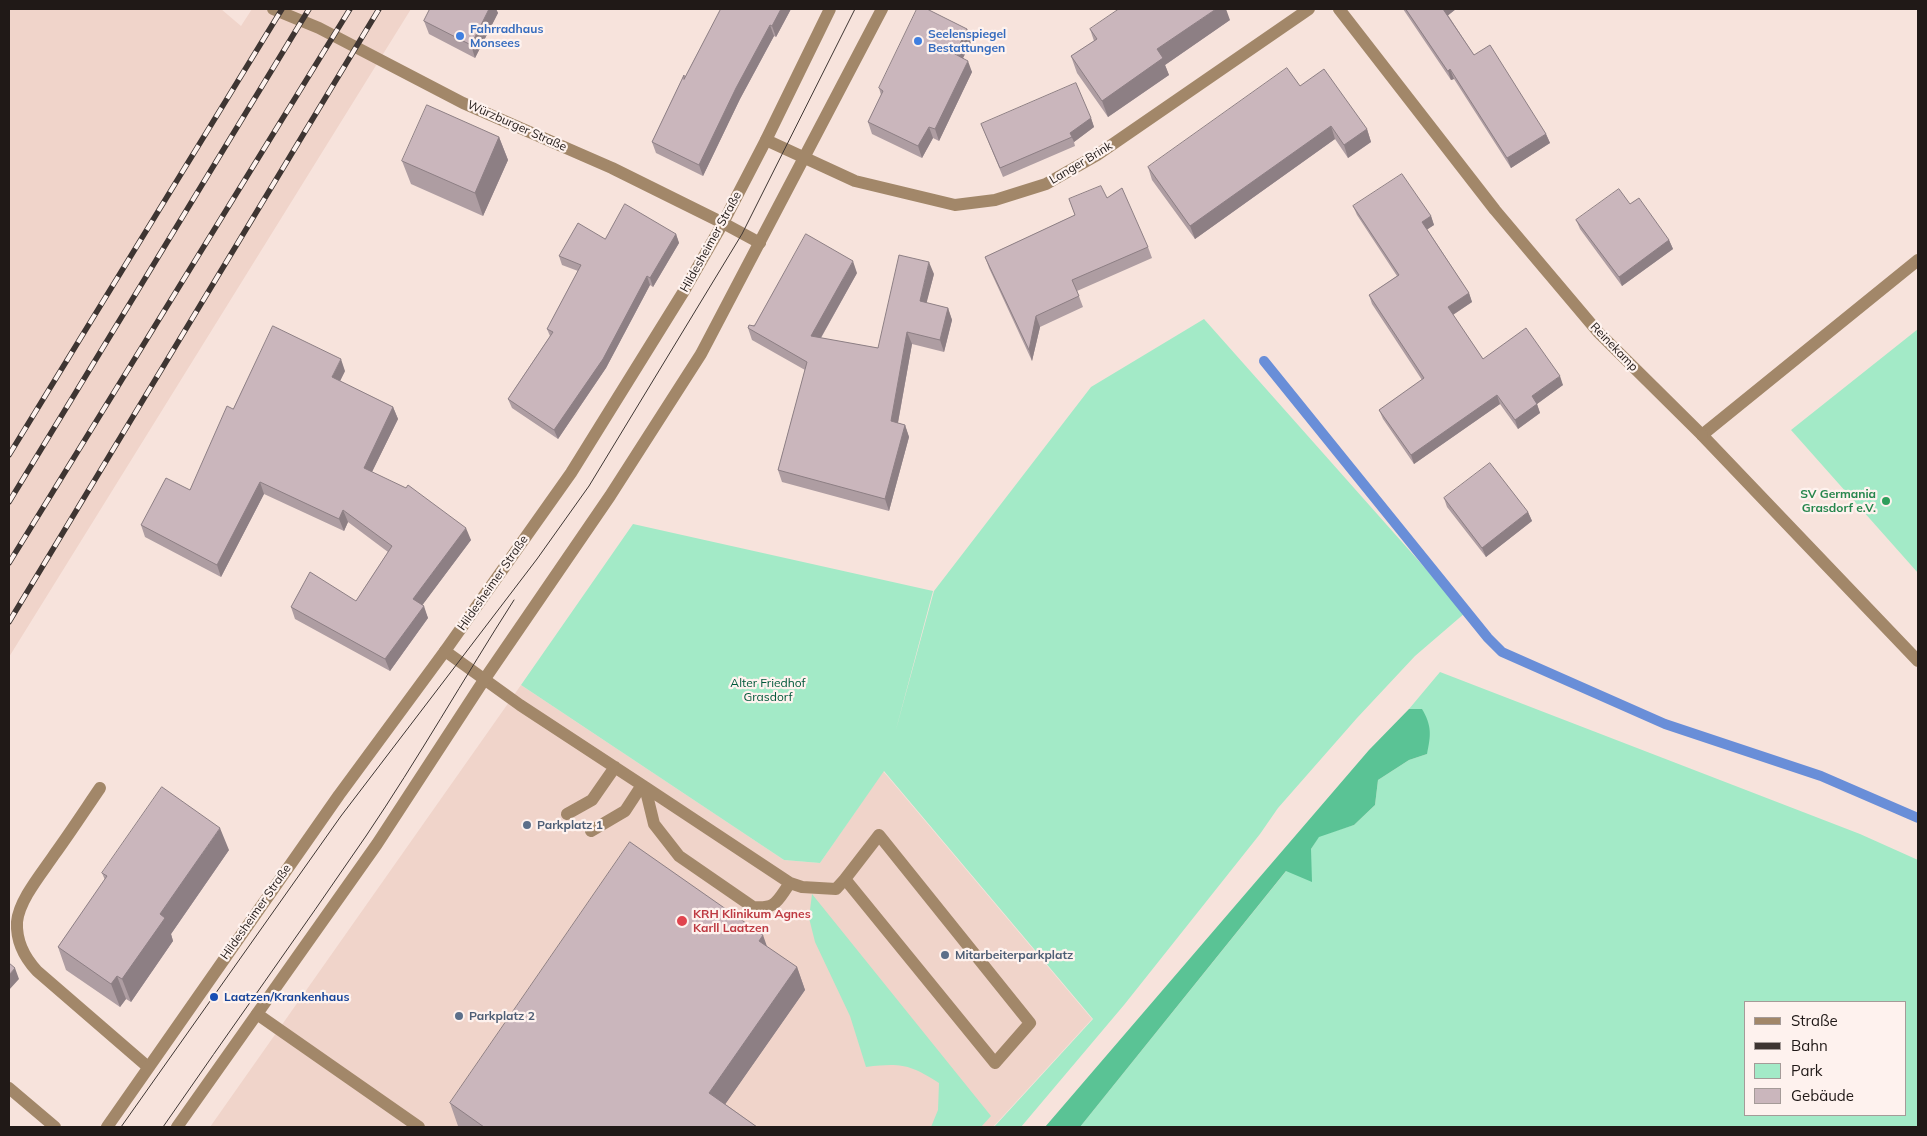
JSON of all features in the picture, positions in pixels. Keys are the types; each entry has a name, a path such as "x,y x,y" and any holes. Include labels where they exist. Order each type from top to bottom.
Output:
{"street":[{"name":"Würzburger Straße","path":"273,9 319,28 463,102 612,168 723,223 760,244"},
{"name":"Hildesheimer Straße","path":"107,1127 329,808 445,651 571,473 684,291 723,223 830,9"},
{"path":"177,1127 377,844 484,680 610,496 701,354 760,244 802,158 882,9"},
{"name":"Langer Brink","path":"766,140 856,181 955,205 996,200 1046,184 1097,155 1309,9"},
{"name":"Reinekamp","path":"1339,9 1496,210 1598,332 1702,435 1918,661"},
{"path":"1702,435 1918,260"},
{"path":"445,651 484,680 790,883 802,887 836,889 879,835 1030,1023 995,1063 845,879"},
{"path":"567,814 592,800 615,767"},
{"path":"591,831 625,812 643,786"},
{"path":"643,786 654,824 678,856 753,907 767,908 776,903 790,883"},
{"path":"100,788 21,907 17,921 18,936 22,952 36,970 148,1067"},
{"path":"257,1014 419,1127"},
{"path":"9,1088 55,1127"}],"shaded area":[{"path":"9,9 221,9 241,26 252,9 411,9 9,657"},
{"name":"KRH Klinikum Agnes Karll Laatzen","path":"521,685 784,860 820,863 883,771 1092,1019 993,1127 210,1127"}],"green space":[{"name":"Alter Friedhof Grasdorf","path":"1204,319 1465,613 1415,656 1357,718 1278,808 1260,834 1124,1005 1021,1127 994,1127 1093,1019 884,771 820,863 784,860 521,685 633,524 933,591 895,733 934,591 1091,387"},
{"name":"SV Germania Grasdorf e.V.","path":"1918,329 1918,573 1791,430"},
{"path":"1440,672 1860,834 1918,860 1918,1127 1080,1127 1287,870 1311,849 1319,836 1354,825 1375,805 1378,780 1409,760 1427,754 1422,709 1409,709"},
{"path":"1409,709 1422,709 1428,721 1430,736 1427,754 1409,760 1378,780 1375,805 1354,825 1319,837 1311,849 1312,882 1286,871 1080,1127 1045,1127 1369,750"},
{"path":"812,894 991,1116 981,1127 931,1127 938,1110 939,1083 920,1072 904,1066 866,1067 850,1016 815,942 809,918"}],"building":[{"path":"430,9 489,9 471,45 424,21"},
{"path":"721,9 781,9 772,26 770,25 736,88 699,165 652,142 684,75 684,79"},
{"path":"917,9 927,9 967,29 955,54 968,61 935,129 929,127 918,146 868,122 883,91 879,88"},
{"path":"1119,9 1216,9 1157,49 1163,58 1102,101 1071,56 1097,39 1090,29"},
{"path":"1406,9 1443,9 1474,55 1490,45 1546,134 1507,158 1450,69 1448,71"},
{"path":"1287,68 1300,86 1324,69 1367,129 1344,145 1331,126 1190,226 1148,167"},
{"path":"1076,83 1091,118 1070,133 1072,137 1000,168 981,124"},
{"path":"427,105 499,137 475,193 402,161"},
{"path":"1402,174 1431,216 1422,222 1469,293 1448,307 1483,359 1526,328 1560,376 1532,396 1537,404 1515,420 1497,395 1411,455 1379,410 1424,378 1369,295 1399,275 1353,206"},
{"path":"1101,186 1107,198 1122,188 1148,247 1072,280 1079,296 1036,316 1029,350 985,257 1075,215 1069,199"},
{"path":"1619,189 1630,204 1639,198 1669,240 1619,277 1576,220"},
{"path":"625,204 676,234 650,278 647,276 603,359 554,430 508,399 553,332 547,329 581,265 559,256 578,223 605,239"},
{"path":"806,234 853,261 811,336 878,348 899,255 929,262 920,301 948,308 940,340 907,332 891,421 905,425 885,499 778,470 807,362 748,328 749,325 754,326"},
{"path":"273,326 341,359 332,377 393,407 364,468 406,488 408,485 466,528 413,599 424,606 385,659 291,607 310,572 356,601 392,546 343,510 339,519 260,482 217,565 141,525 166,478 190,490 227,406 233,409"},
{"path":"1490,463 1528,512 1482,548 1444,498"},
{"path":"162,787 220,828 160,914 165,918 122,979 117,976 111,984 58,947 107,876 102,873"},
{"path":"630,842 763,935 759,941 797,967 709,1093 757,1127 484,1127 450,1103"},
{"path":"9,963 15,968 9,975"}],"waterway":[{"path":"1264,361 1488,638 1502,652 1665,724 1821,776 1918,818"}],"tram line":[{"path":"121,1127 341,816 537,559 589,486 742,234 855,9"},
{"path":"163,1127 366,836 514,600"}],"railway":[{"path":"9,455 282,9"},
{"path":"9,502 309,9"},
{"path":"9,563 350,9"},
{"path":"9,622 379,9"}],"place":[{"name":"Fahrradhaus Monsees","path":"460,36"},
{"name":"Seelenspiegel Bestattungen","path":"918,41"},
{"name":"SV Germania Grasdorf e.V.","path":"1886,501"},
{"name":"Parkplatz 1","path":"527,825"},
{"name":"KRH Klinikum Agnes Karll Laatzen","path":"682,921"},
{"name":"Mitarbeiterparkplatz","path":"945,955"},
{"name":"Laatzen/Krankenhaus","path":"214,997"},
{"name":"Parkplatz 2","path":"459,1016"}]}
